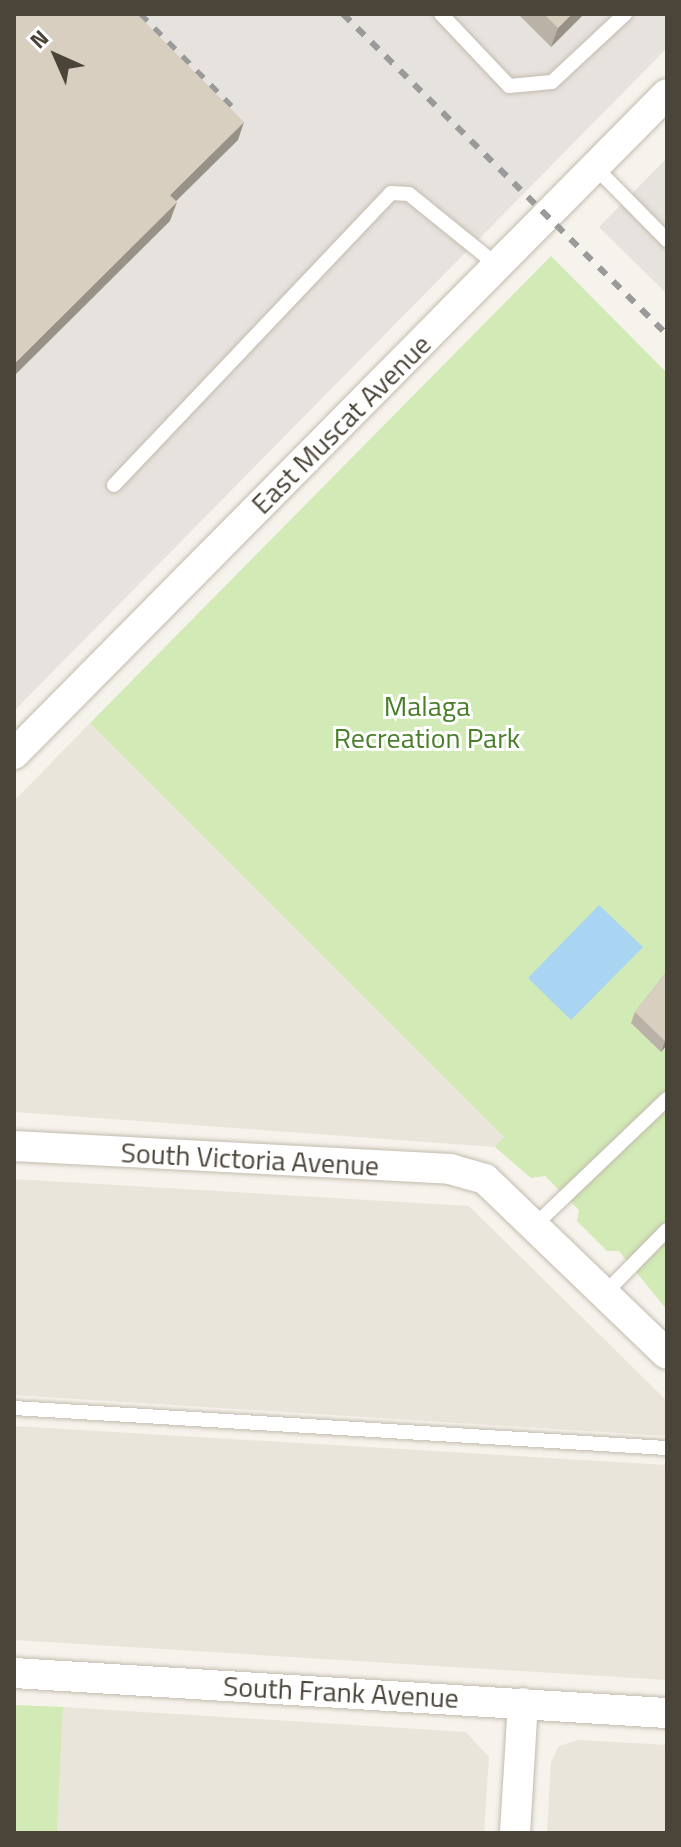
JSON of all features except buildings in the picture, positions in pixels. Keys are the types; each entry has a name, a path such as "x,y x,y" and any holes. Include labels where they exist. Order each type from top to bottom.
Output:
{"street":[{"name":"East Muscat Avenue","path":"14,754 667,94"},
{"name":"South Victoria Avenue","path":"14,1146 450,1169 485,1179 536,1224"},
{"path":"536,1224 667,1354"},
{"name":"South Frank Avenue","path":"14,1673 667,1713"},
{"path":"515,1833 523,1703"}],"lane":[{"path":"441,14 509,86 552,82 625,14"},
{"path":"595,167 667,240"},
{"path":"114,485 391,193 409,194 498,266"},
{"path":"536,1224 667,1099"},
{"path":"606,1292 667,1230"},
{"path":"14,1408 667,1448"}],"shaded area":[{"path":"14,14 667,14 667,48 14,711"},
{"path":"667,158 667,294 599,227"},
{"path":"90,723 505,1138 495,1147 14,1112 14,801"},
{"path":"14,1179 469,1206 667,1401 667,1436 14,1395"},
{"path":"14,1426 667,1465 667,1680 14,1640"},
{"path":"63,1707 466,1732 489,1757 484,1833 57,1833"},
{"path":"578,1740 667,1745 667,1833 547,1833 551,1762 559,1746"}],"green space":[{"name":"Malaga Recreation Park","path":"551,256 667,373 667,1310 619,1251 607,1251 577,1221 579,1210 545,1176 531,1178 495,1147 504,1137 90,723"},
{"path":"14,1705 63,1707 57,1833 14,1833"}],"water":[{"path":"599,905 643,947 571,1020 528,978"}],"railway":[{"path":"140,14 235,110"},
{"path":"343,14 667,335"}]}
